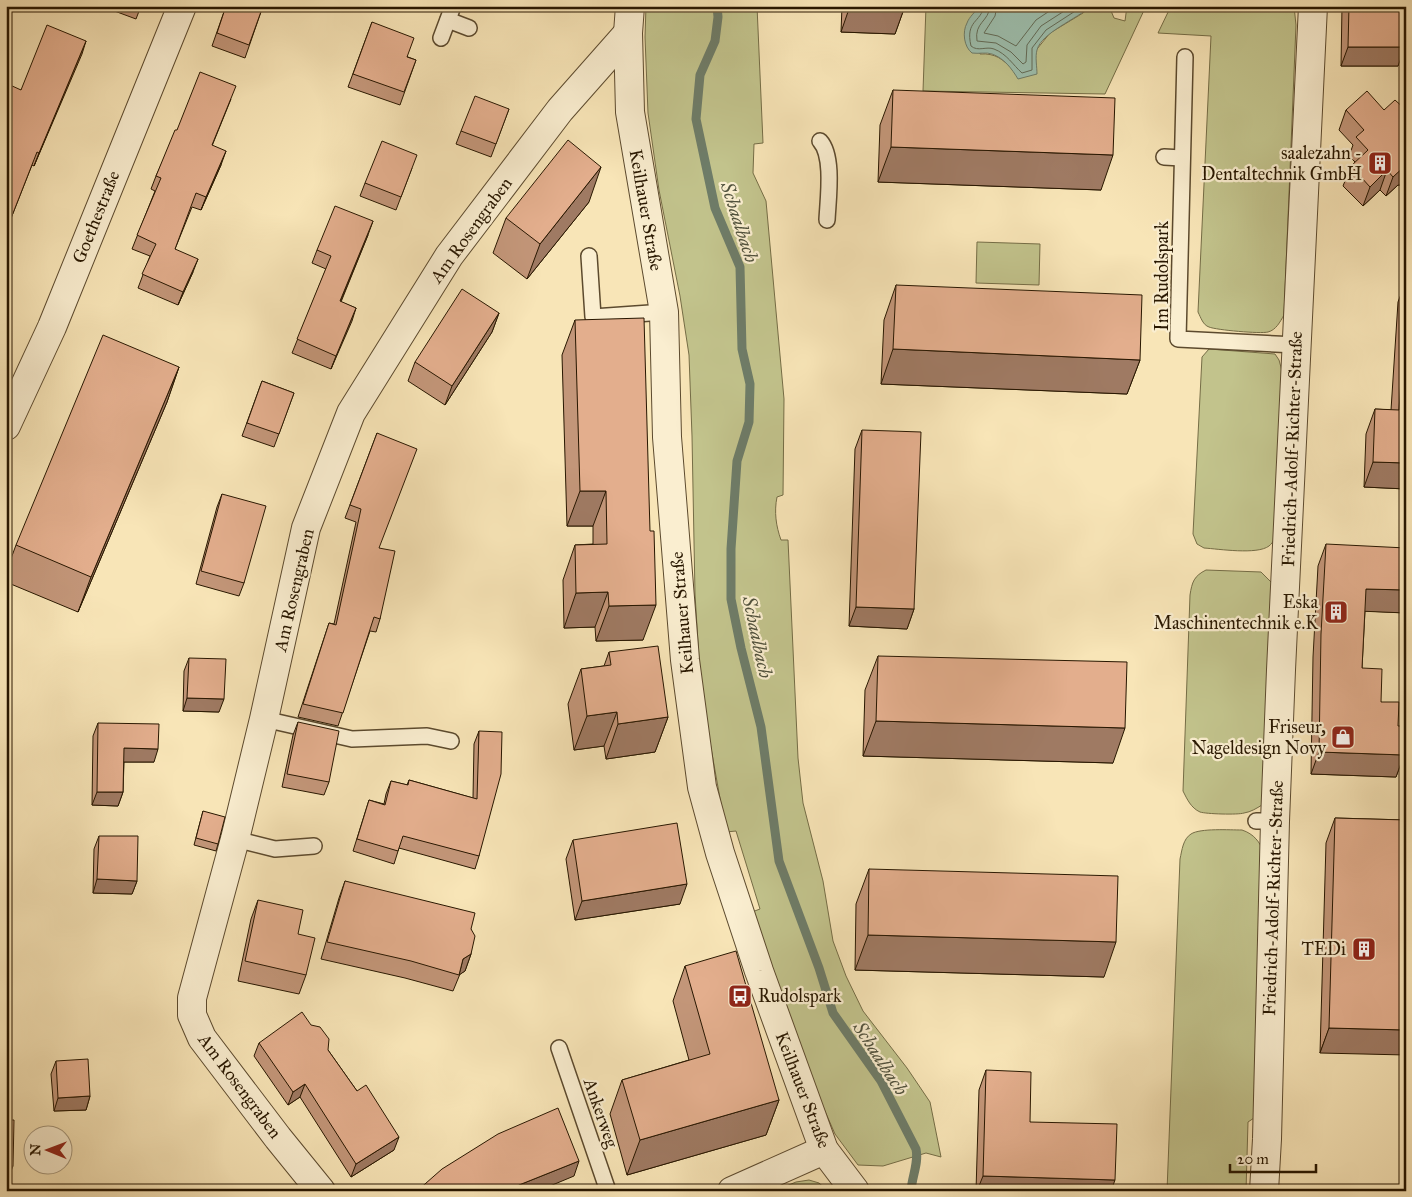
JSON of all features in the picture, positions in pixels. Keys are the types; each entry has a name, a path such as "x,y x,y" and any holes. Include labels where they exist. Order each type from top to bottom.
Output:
{"street":[{"name":"Goethestraße","path":"6,426 52,327 182,6"},
{"name":"Keilhauer Straße","path":"630,6 628,33 630,112 664,312 667,437 685,660 702,787 720,853 759,971 824,1150 856,1191"},
{"name":"Friedrich-Adolf-Richter-Straße","path":"1264,1191 1267,1139 1265,821 1296,345 1313,6"},
{"name":"Am Rosengraben","path":"321,1191 202,1038 192,1015 192,998 235,839 264,719 306,528 351,413 450,256 560,110 628,33"},
{"path":"732,1191 824,1150"}],"lane":[{"path":"441,38 450,13 469,28"},
{"name":"Im Rudolspark","path":"1185,57 1178,339 1296,345"},
{"path":"820,141 828,156 827,220"},
{"path":"1164,157 1182,158"},
{"path":"589,256 593,317 664,312"},
{"path":"264,719 352,739 427,736 451,741"},
{"path":"235,839 275,849 314,846"},
{"name":"Ankerweg","path":"559,1048 608,1191"}],"green space":[{"path":"646,6 757,6 763,143 754,144 753,173 766,201 784,399 783,495 777,497 776,514 781,540 788,540 798,758 803,803 823,881 833,941 846,976 863,1011 907,1068 930,1102 941,1157 926,1153 883,1166 858,1165 835,1134 806,1068 752,912 760,909 736,831 726,832 701,692 695,594 689,355 680,296 659,190 648,113 645,37"},
{"path":"926,6 980,6 974,14 980,54 998,58 1013,70 1037,49 1050,33 1091,6 1109,6 1114,18 1125,21 1127,6 1146,6 1105,94 923,91"},
{"path":"1171,6 1294,6 1296,25 1284,315 1276,328 1268,332 1238,331 1209,327 1204,323 1198,312 1211,36 1158,33"},
{"path":"977,242 1040,244 1039,285 976,283"},
{"path":"1209,349 1275,354 1282,371 1277,532 1272,543 1263,549 1238,551 1204,548 1197,544 1193,534 1202,357"},
{"path":"1206,570 1261,572 1273,584 1262,805 1241,814 1200,812 1192,806 1183,791 1190,595 1194,580"},
{"path":"1242,830 1256,839 1264,853 1254,1118 1248,1122 1246,1191 1167,1191 1181,852 1186,839 1195,832"},
{"path":"809,1180 819,1183 828,1191 780,1191 779,1189 796,1182"}],"water":[{"path":"980,6 1091,6 1052,32 1040,44 1036,59 1037,74 1018,79 1000,58 990,53 972,53 967,47 965,27"}],"building":[{"path":"226,6 263,6 249,45 217,33"},
{"path":"1349,6 1406,6 1405,47 1348,47"},
{"path":"372,22 414,38 407,57 416,60 404,92 353,74"},
{"path":"47,25 86,41 39,153 37,152 6,231 6,127 8,123 6,122 6,94 10,85 21,90"},
{"path":"200,72 236,86 212,145 226,151 206,197 196,193 175,249 198,259 183,292 142,274 156,244 137,235 161,178 156,176"},
{"path":"893,90 1115,98 1113,155 891,147"},
{"name":"saalezahn - Dentaltechnik GmbH","path":"1367,91 1384,110 1395,100 1406,110 1406,165 1393,177 1387,170 1370,187 1351,166 1368,150 1356,137 1364,130 1346,110"},
{"path":"475,96 509,109 496,144 461,131"},
{"path":"568,140 601,167 540,244 506,218"},
{"path":"382,141 417,155 401,197 365,183"},
{"path":"335,206 373,221 340,301 356,308 336,356 297,339 331,256 317,250"},
{"path":"896,285 1142,295 1140,360 893,349"},
{"path":"462,289 499,313 452,386 415,362"},
{"path":"1406,302 1406,463 1373,462 1375,409 1399,410"},
{"path":"644,318 650,531 654,531 656,605 609,606 608,592 576,593 575,545 607,544 606,491 580,491 575,320"},
{"path":"103,335 179,367 91,577 16,545"},
{"path":"262,381 294,393 279,434 247,423"},
{"path":"862,430 921,432 914,609 856,607"},
{"path":"377,433 417,449 379,548 395,551 380,619 374,617 343,713 303,704 329,623 336,625 361,509 350,505"},
{"path":"222,494 266,506 244,583 201,571"},
{"path":"1326,544 1406,548 1406,590 1366,589 1362,668 1382,669 1381,702 1399,702 1398,726 1405,726 1404,755 1319,752 1321,634"},
{"path":"658,646 668,717 618,724 617,712 587,716 581,669 611,665 609,652"},
{"path":"878,656 1127,662 1125,728 876,721"},
{"path":"189,658 226,659 224,699 187,698"},
{"path":"298,722 339,731 329,782 287,774"},
{"path":"98,723 159,724 158,749 124,748 123,792 97,792"},
{"path":"479,731 502,732 501,774 479,856 403,836 398,851 357,839 369,800 385,805 391,781 408,785 409,780 477,799"},
{"path":"203,811 225,817 218,844 196,838"},
{"name":"TEDi","path":"1335,818 1406,820 1406,1030 1329,1028"},
{"path":"677,823 687,884 582,901 573,840"},
{"path":"99,836 138,836 137,881 97,879"},
{"path":"869,869 1118,876 1116,942 868,935"},
{"path":"345,881 475,913 471,929 475,936 471,954 463,959 459,975 411,961 327,942"},
{"path":"258,900 303,910 298,934 315,938 306,975 245,961"},
{"path":"736,951 779,1100 640,1140 622,1080 710,1054 685,966"},
{"path":"302,1012 311,1025 320,1027 329,1039 328,1050 357,1091 366,1085 399,1137 356,1164 305,1084 293,1092 259,1043"},
{"path":"88,1059 90,1096 58,1098 56,1061"},
{"path":"986,1070 1031,1072 1030,1122 1117,1124 1115,1180 983,1176"},
{"path":"558,1108 579,1161 519,1185 511,1191 417,1191 442,1169 498,1134"},
{"path":"6,1120 14,1120 13,1166 6,1166"}],"waterway":[{"name":"Schaalbach","path":"717,6 718,17 715,41 700,75 696,119 715,208 740,267 742,349 750,384 749,422 737,461 731,549 731,599 761,727 779,861 819,968 833,1013 881,1081 916,1149 917,1159 911,1191"}],"place":[{"name":"saalezahn - Dentaltechnik GmbH","path":"1380,163"},
{"name":"Eska Maschinentechnik e.K","path":"1336,612"},
{"name":"Friseur, Nageldesign Novy","path":"1343,737"},
{"name":"TEDi","path":"1364,949"},
{"name":"Rudolspark","path":"740,996"}]}
